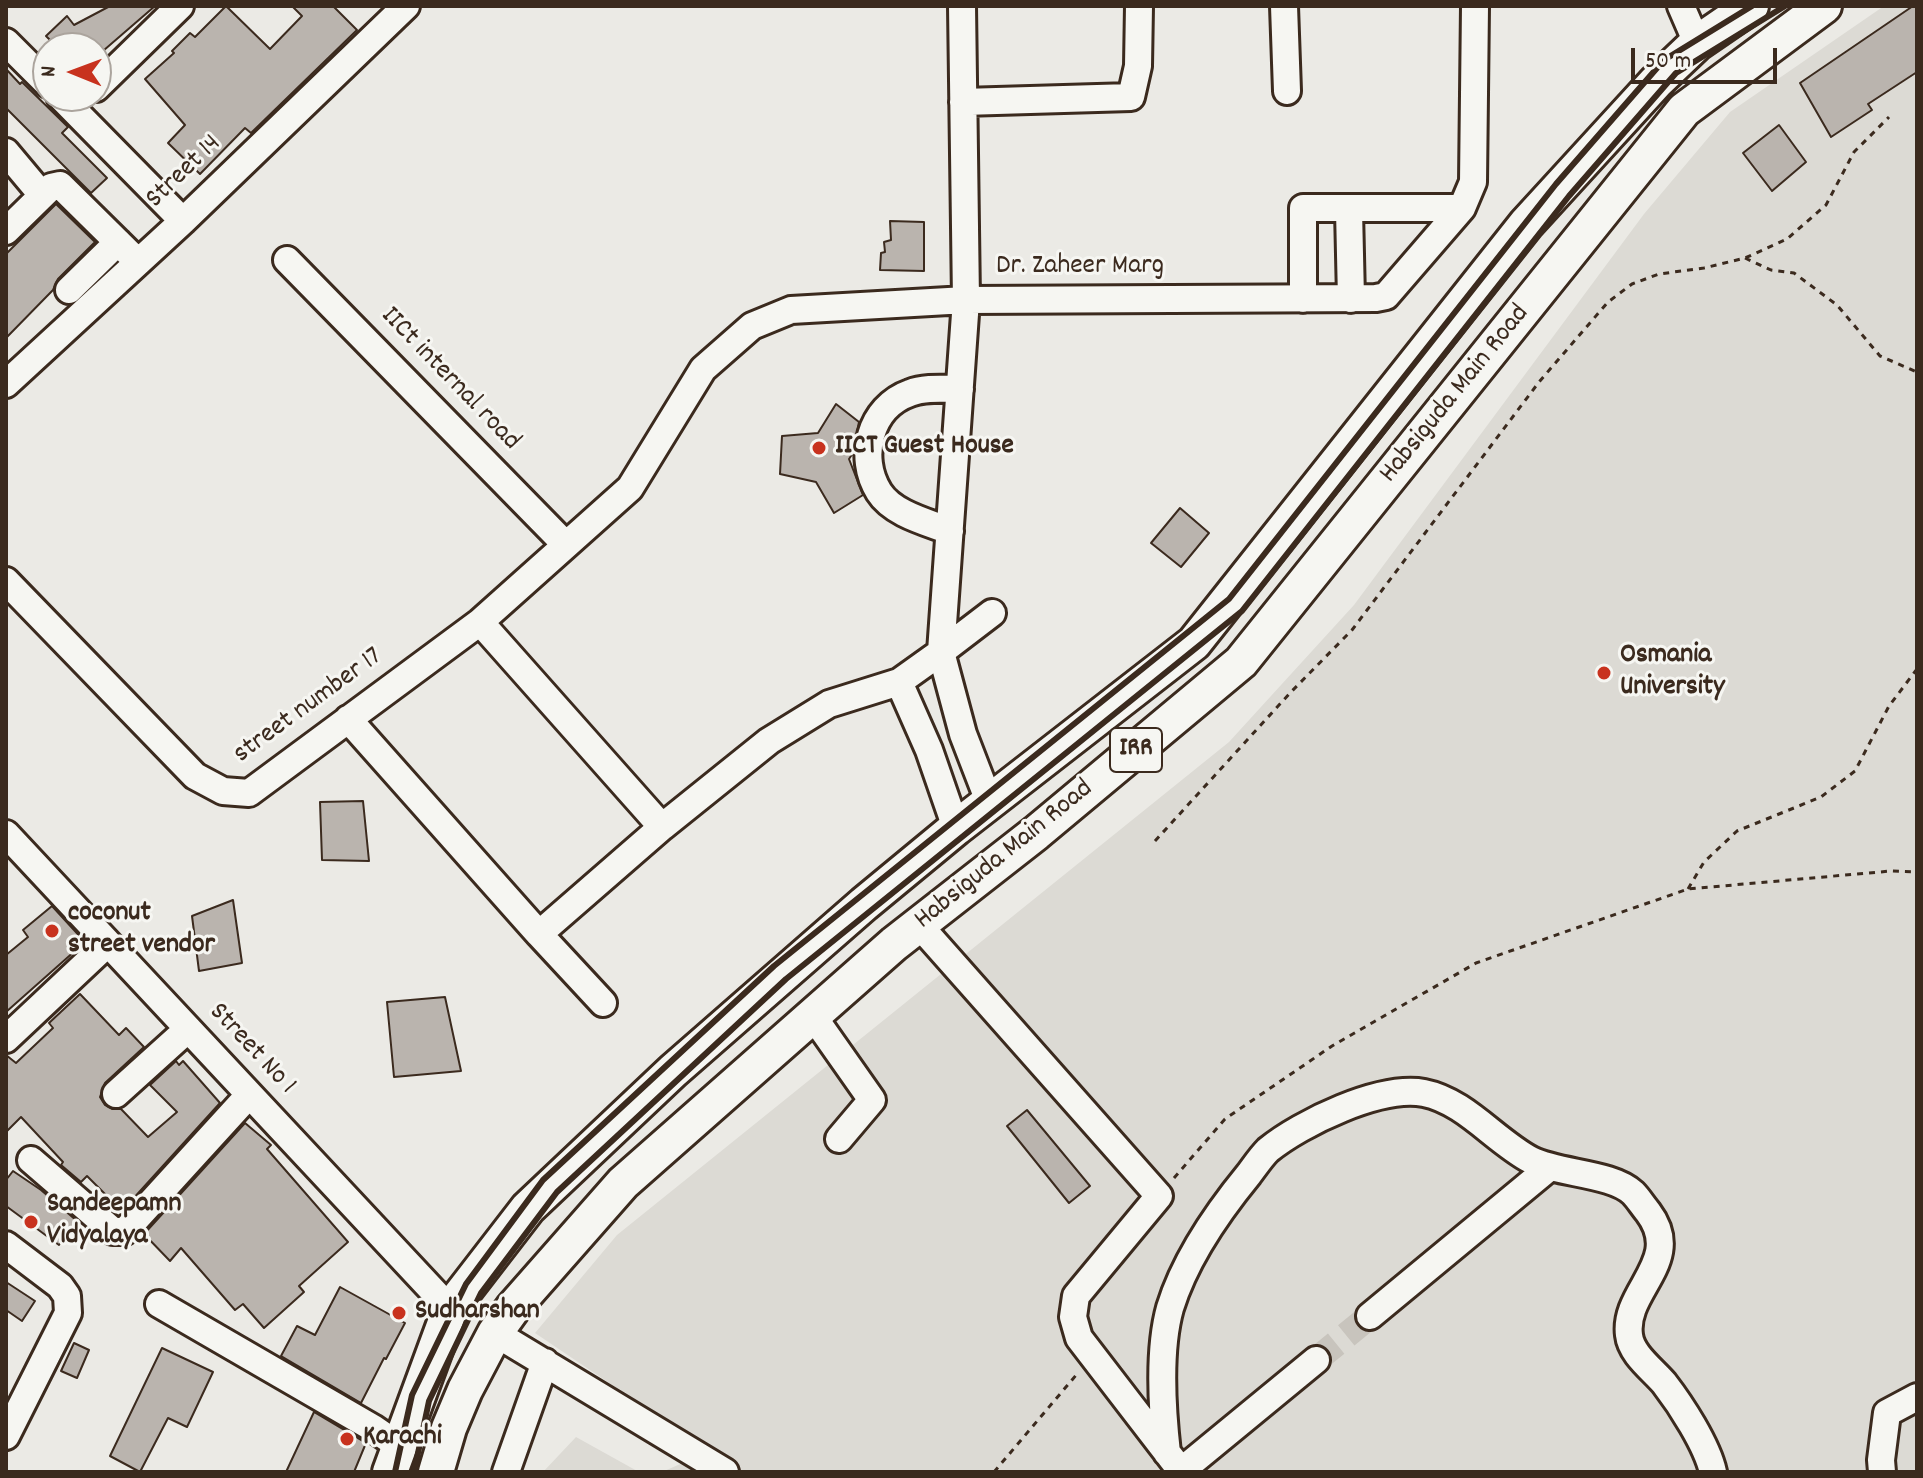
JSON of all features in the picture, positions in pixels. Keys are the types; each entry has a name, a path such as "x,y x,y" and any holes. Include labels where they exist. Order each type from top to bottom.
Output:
{"main road":[{"name":"Habsiguda Main Road","path":"394,1459 450,1309 528,1208 673,1071 864,904 956,828 1194,643 1526,224 1656,82 1697,43 1751,6"},
{"name":"Habsiguda Main Road","path":"436,1472 449,1428 465,1390 495,1333 513,1308 623,1183 703,1110 919,925 1036,833 1241,662 1684,110 1824,6"},
{"path":"1228,602 1264,635"},
{"path":"673,1071 703,1110"}],"street":[{"path":"112,72 180,6"},
{"name":"Street 14","path":"6,384 183,221 406,6"},
{"path":"662,827 480,622 630,488 703,369 752,326 791,310 966,300 962,6"},
{"path":"963,102 1131,97 1138,66 1139,6"},
{"path":"1284,6 1287,91"},
{"name":"Dr. Zaheer Marg","path":"990,804 963,734 941,652 966,300 1351,299 1386,296 1462,208 1473,182 1475,6"},
{"path":"1681,6 1697,43"},
{"path":"6,42 32,68"},
{"path":"84,112 183,221"},
{"path":"6,152 42,195"},
{"path":"6,231 51,187 60,185 138,262"},
{"path":"1303,299 1303,208 1462,208"},
{"path":"1349,210 1351,299"},
{"path":"69,290 118,242"},
{"name":"IICt internal road","path":"287,260 566,545"},
{"path":"950,531 896,508 880,493 870,471 868,446 872,426 896,399 922,389 960,389"},
{"name":"street number 17","path":"6,581 195,776 223,791 249,793 480,622"},
{"path":"539,934 662,827 769,741 829,704 899,682 992,613"},
{"path":"899,682 929,750 956,828"},
{"path":"348,719 603,1003"},
{"name":"Street No 1","path":"6,834 450,1309"},
{"path":"919,925 1159,1196 1076,1296 1073,1317 1079,1338 1177,1465"},
{"path":"6,1039 107,944"},
{"path":"813,1016 872,1100 839,1139"},
{"path":"116,1094 188,1029"},
{"path":"1177,1465 1163,1415 1170,1309 1197,1249 1217,1214 1267,1151 1350,1104 1388,1094 1423,1093 1450,1103 1515,1152 1550,1167 1600,1178 1631,1191 1651,1216 1660,1240 1660,1255 1629,1320 1629,1337 1634,1350 1666,1386 1710,1457 1713,1472"},
{"path":"31,1160 113,1231 125,1231 249,1095"},
{"path":"1370,1316 1550,1167"},
{"path":"6,1245 60,1286 67,1296 68,1313 6,1436"},
{"path":"159,1304 373,1428 394,1459"},
{"path":"495,1333 725,1472"},
{"path":"1177,1465 1316,1360"},
{"path":"506,1472 545,1362"},
{"path":"1882,1472 1887,1413 1917,1397"}],"path":[{"path":"1155,841 1352,630 1539,382 1608,302 1632,284 1659,274 1745,258 1787,239 1826,205 1854,152 1889,117"},
{"path":"1745,258 1771,270 1794,273 1837,305 1880,356 1917,372"},
{"path":"1688,889 1704,862 1737,831 1821,797 1855,771 1889,706 1917,669"},
{"path":"1159,1196 1225,1119 1332,1046 1476,963 1688,889 1891,871 1917,872"},
{"path":"994,1472 1093,1355"}],"shaded area":[{"name":"Osmania University","path":"1884,6 1917,6 1917,1472 662,1472 710,1451 535,1333 617,1235 1229,742 1354,605 1644,214 1730,112"},
{"path":"576,1437 639,1472 543,1472"}],"building":[{"path":"110,6 155,6 112,43 112,32 50,32 67,16 74,25"},
{"path":"226,6 270,49 302,16 292,6 333,6 357,30 251,133 245,128 200,174 168,143 185,125 145,79 174,53 172,51 190,33 195,37"},
{"path":"1917,6 1917,72 1868,104 1872,110 1831,137 1800,83"},
{"path":"6,69 32,92 32,112 53,112 68,127 62,133 107,178 91,193 6,108"},
{"path":"1779,125 1806,162 1772,191 1743,153"},
{"path":"56,204 95,242 6,338 6,254"},
{"path":"890,221 924,222 924,271 880,270 881,253 885,252 884,242 891,240"},
{"name":"IICT Guest House","path":"836,404 859,422 849,459 863,495 834,513 816,482 780,474 782,436 818,433"},
{"path":"1180,508 1209,533 1181,567 1151,543"},
{"path":"363,801 369,861 322,860 320,802"},
{"path":"233,900 242,963 199,971 192,916"},
{"path":"52,906 85,942 6,1012 6,955 28,937 23,930"},
{"path":"80,994 119,1035 126,1028 144,1047 105,1083 100,1097 105,1105 121,1109 148,1137 177,1112 150,1085 176,1061 179,1065 183,1061 220,1103 122,1211 87,1176 81,1182 61,1165 63,1162 21,1117 6,1132 6,1055 16,1063 53,1028 49,1023"},
{"path":"445,997 461,1071 394,1077 387,1002"},
{"path":"1027,1110 1090,1186 1069,1203 1007,1126"},
{"path":"245,1123 271,1145 267,1149 348,1242 299,1286 304,1292 264,1328 243,1304 235,1310 181,1248 170,1261 144,1234"},
{"path":"13,1171 77,1221 59,1245 6,1206 6,1180"},
{"path":"6,1282 35,1301 22,1321 6,1310"},
{"path":"340,1287 405,1323 361,1403 281,1356 297,1326 315,1335"},
{"path":"74,1343 89,1350 77,1378 61,1371"},
{"path":"162,1348 213,1372 187,1427 168,1418 140,1472 110,1456"},
{"path":"314,1412 366,1443 354,1472 286,1472"}],"tunnel":[{"path":"1316,1360 1370,1316"}],"railway":[{"path":"395,1472 412,1395 466,1284 543,1180 774,966 1229,599 1556,184 1664,60 1752,6"},
{"path":"414,1472 429,1401 481,1293 557,1192 786,979 1242,611 1569,196 1676,73 1785,6"}],"place":[{"name":"IICT Guest House","path":"819,448"},
{"name":"Osmania University","path":"1604,673"},
{"name":"coconut street vendor","path":"52,931"},
{"name":"Sandeepamn Vidyalaya","path":"31,1222"},
{"name":"Sudharshan","path":"399,1313"},
{"name":"Karachi","path":"347,1439"}]}
